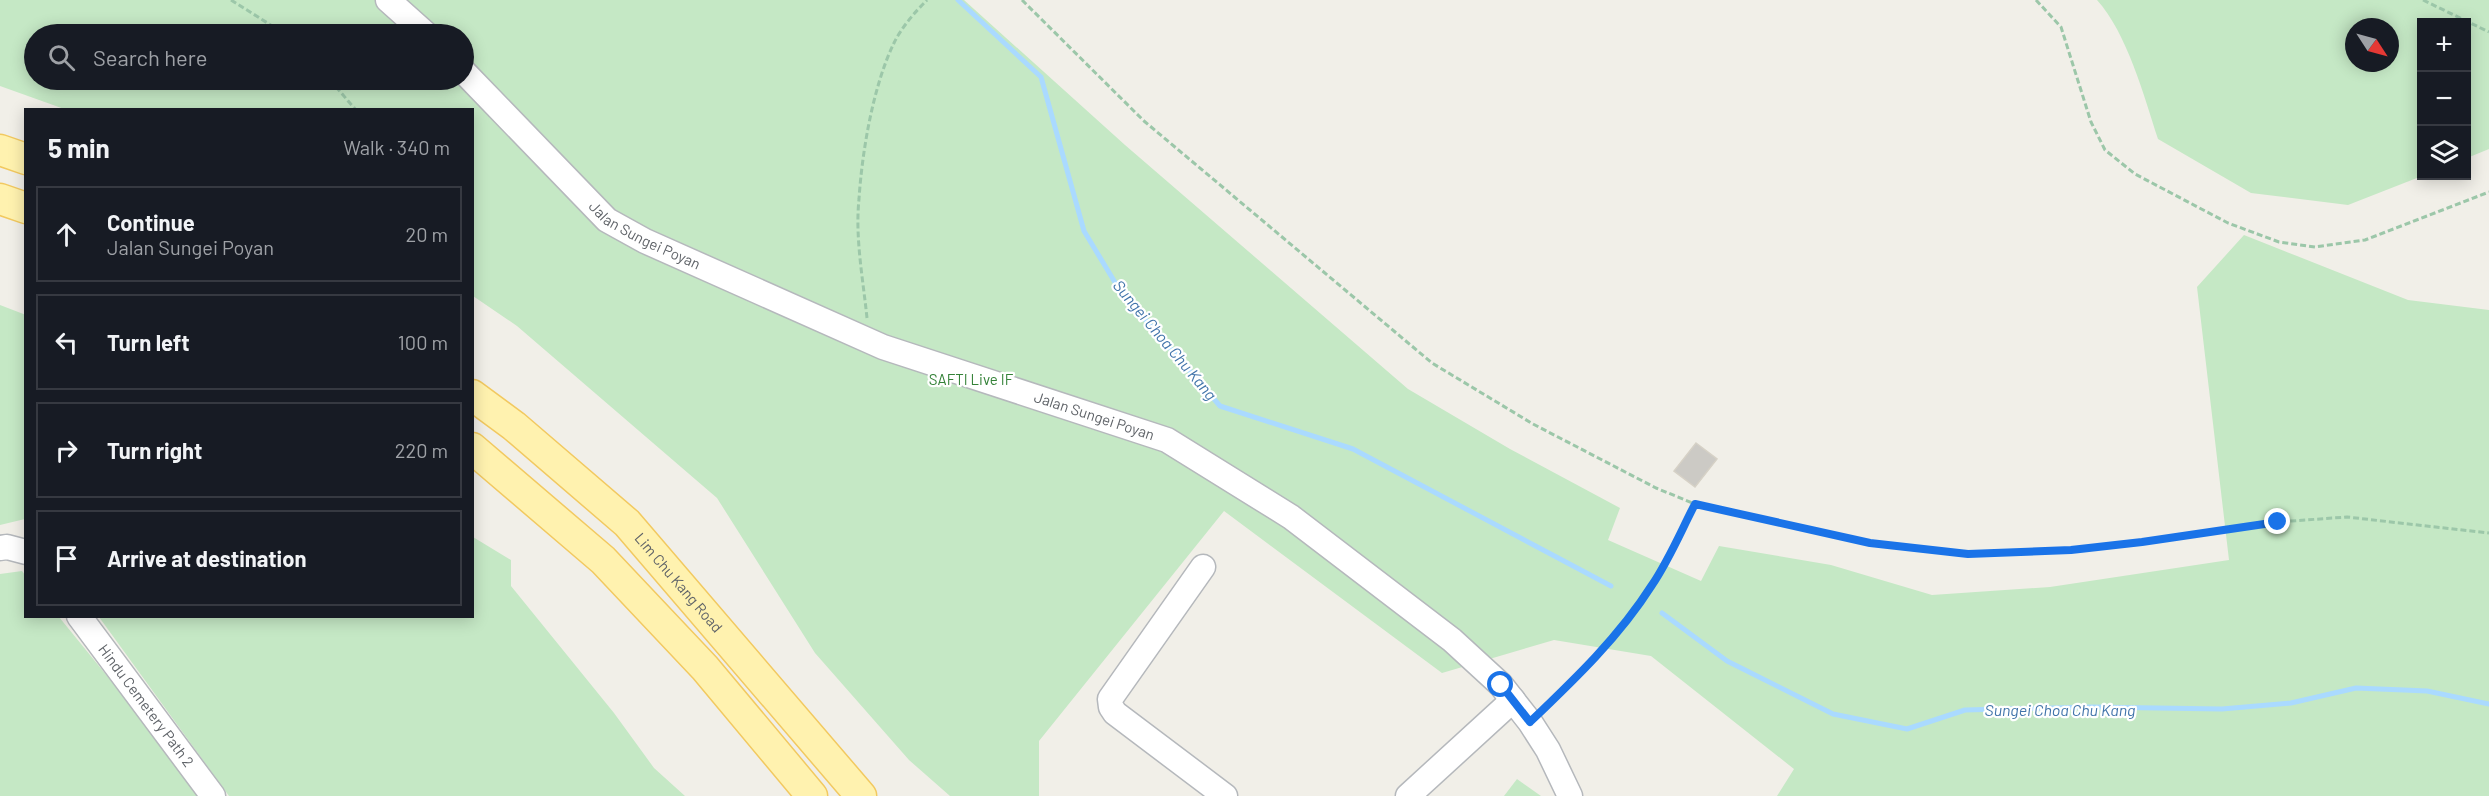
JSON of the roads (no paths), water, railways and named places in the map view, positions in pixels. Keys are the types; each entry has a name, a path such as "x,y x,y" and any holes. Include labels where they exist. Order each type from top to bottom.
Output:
{"main road":[{"path":"0,150 24,158"},
{"path":"0,199 24,207"},
{"name":"Lim Chu Kang Road","path":"474,396 514,426 627,523 861,796"},
{"path":"474,450 603,560 705,668 812,796"}],"street":[{"path":"388,0 415,24"},
{"name":"Jalan Sungei Poyan","path":"474,82 608,220 645,241 870,341 1167,440 1292,517 1452,639 1501,685 1530,722 1548,750 1570,796"},
{"path":"0,548 7,547 24,551"},
{"path":"1203,567 1110,699 1115,713 1225,796"},
{"name":"Hindu Cemetery Path 2","path":"80,618 213,796"},
{"path":"1408,796 1513,700"}],"waterway":[{"name":"Sungei Choa Chu Kang","path":"958,0 1041,77 1084,231 1119,289 1220,406 1353,449 1611,586"},
{"name":"Sungei Choa Chu Kang","path":"1662,613 1727,661 1833,714 1907,729 1965,710 2091,707 2222,709 2291,703 2356,688 2427,691 2489,704"}],"park label":[{"name":"SAFTI Live IF","path":"971,380"}]}
